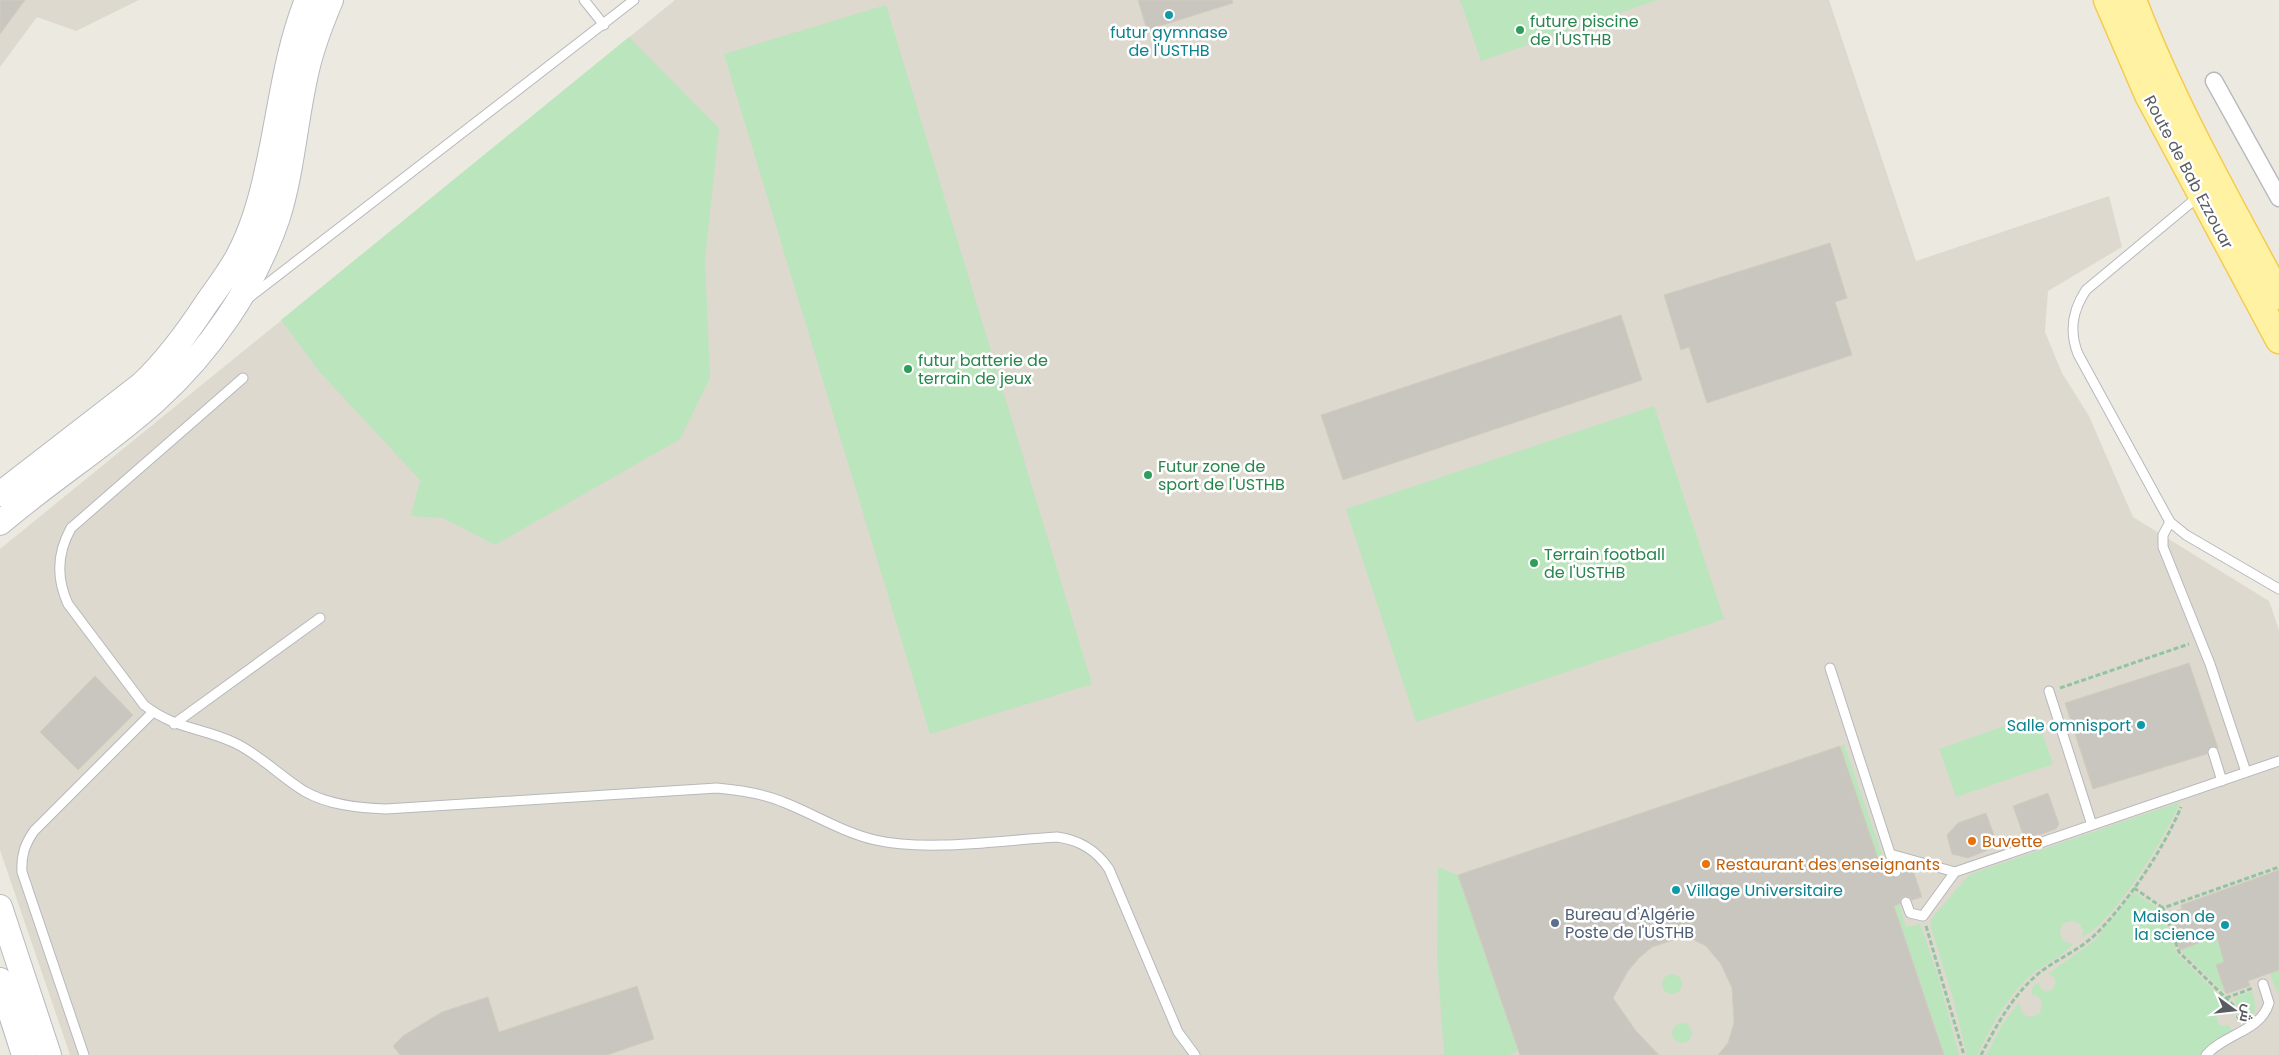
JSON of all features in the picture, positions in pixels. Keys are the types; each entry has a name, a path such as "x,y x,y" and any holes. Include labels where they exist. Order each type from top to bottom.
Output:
{"main road":[{"path":"0,494 142,384 164,363 182,342 238,257 259,202 268,170 284,73 298,22 307,0"},
{"path":"0,523 154,401 195,360 232,311 258,267 278,215 287,179 305,78 318,29 330,0"},
{"name":"Route de Bab Ezzouar","path":"2108,0 2148,95 2279,340"},
{"name":"Route de Bab Ezzouar","path":"2133,0 2186,122 2279,296"},
{"path":"0,907 49,1055"},
{"path":"0,980 24,1055"}],"street":[{"path":"2214,81 2279,198"}],"lane":[{"path":"584,0 604,25"},
{"path":"232,311 634,0"},
{"path":"2201,195 2086,290 2077,305 2072,321 2074,344 2170,522 2186,535 2279,589"},
{"path":"243,378 71,528 62,549 59,571 63,594 68,604 144,705 153,712 174,724 235,743 305,792 325,800 366,808 386,809 717,788 770,797 839,828 875,840 894,843 918,845 1057,837 1078,842 1096,853 1109,868 1178,1032 1196,1055"},
{"path":"2170,522 2163,535 2163,547 2201,640 2246,772"},
{"path":"174,724 320,618"},
{"path":"1830,668 1896,872"},
{"path":"2049,691 2092,825"},
{"path":"84,1055 22,872 21,861 28,840 34,830 153,712"},
{"path":"2213,752 2222,781"},
{"path":"1890,854 1955,872 2279,761"},
{"path":"1906,902 1910,913 1923,916 1955,872"},
{"path":"2206,1055 2226,1038 2258,1022 2266,1012 2269,1003 2263,984"}],"path":[{"path":"2049,691 2201,640"},
{"path":"1981,1055 2007,1009 2028,984 2044,969 2070,954 2096,933 2134,888 2168,837 2186,793"},
{"path":"2163,908 2279,867"},
{"path":"2134,888 2163,908 2176,948 2234,1006 2243,1030"},
{"path":"1923,916 1964,1055"},
{"path":"2226,998 2263,984"}],"shaded area":[{"path":"0,0 139,0 76,31 37,17 0,67"},
{"path":"675,0 1829,0 1916,261 2109,196 2122,247 2048,291 2045,332 2062,373 2089,416 2133,517 2269,601 2279,630 2279,1055 70,1055 0,850 0,549"}],"green space":[{"name":"future piscine de l'USTHB","path":"1460,0 1657,0 1481,61"},
{"name":"futur batterie de terrain de jeux","path":"886,5 1092,684 930,734 724,54"},
{"path":"629,37 719,128 705,259 710,378 680,439 495,545 443,518 411,516 420,480 318,370 281,320"},
{"name":"Terrain football de l'USTHB","path":"1654,406 1724,619 1416,722 1346,509"},
{"path":"2036,715 2053,764 1956,797 1939,749"},
{"path":"1844,744 1889,875 1884,876 1840,746"},
{"path":"2180,802 2164,835 2138,877 2109,915 2095,929 2082,937 2083,930 2079,923 2072,921 2064,923 2060,930 2061,936 2065,942 2073,944 2034,972 2021,985 2000,1013 1977,1055 1967,1055 1953,998 1930,924 1932,918 1968,876 1974,873"},
{"path":"1438,867 1458,875 1518,1051 1508,1055 1444,1055 1437,957"},
{"path":"2134,892 2162,911 2177,954 2233,1009 2233,1018 2232,1012 2226,1009 2221,1010 2216,1017 2219,1024 2229,1025 2232,1031 2215,1040 2199,1055 1986,1055 2002,1025 2018,1004 2020,1003 2023,1014 2029,1017 2040,1013 2042,1002 2038,996 2031,994 2033,986 2039,982 2040,988 2045,992 2053,989 2056,982 2054,977 2049,974 2094,941"},
{"path":"1899,904 1906,927 1920,924 1937,973 1959,1055 1944,1055 1894,906"},
{"path":"2217,936 2224,962 2216,965 2226,994 2180,950"},
{"path":"2279,970 2279,993 2275,988 2270,973"},
{"path":"1672,974 1679,977 1682,984 1679,991 1672,994 1665,991 1662,984 1665,977"},
{"path":"2252,991 2255,1010 2252,1018 2244,1025 2234,998"},
{"path":"1682,1023 1689,1026 1692,1033 1689,1040 1682,1043 1675,1040 1672,1033 1675,1026"}],"building":[{"path":"0,0 25,0 0,34"},
{"name":"futur gymnase de l'USTHB","path":"1138,0 1232,0 1233,3 1147,30"},
{"path":"1830,243 1847,298 1835,302 1852,355 1707,403 1689,347 1681,350 1664,295"},
{"path":"1621,315 1642,380 1343,480 1321,415"},
{"name":"Salle omnisport","path":"2189,663 2218,748 2211,746 2207,754 2093,789 2065,703"},
{"path":"95,676 133,715 78,770 40,732"},
{"name":"Village Universitaire","path":"1840,746 1884,876 1890,874 1897,878 1901,876 1902,870 1912,867 1922,897 1912,900 1910,897 1904,896 1901,898 1900,904 1894,906 1944,1055 1718,1055 1728,1043 1734,1023 1732,988 1721,964 1706,946 1690,938 1680,938 1652,947 1639,958 1628,971 1613,998 1636,1031 1659,1055 1520,1055 1458,875"},
{"name":"Buvette","path":"2048,793 2059,824 2056,829 2025,840 2013,806"},
{"name":"Buvette","path":"1986,813 1998,846 1968,858 1952,854 1947,835 1958,823"},
{"name":"Maison de la science","path":"2279,870 2279,970 2248,981 2250,986 2226,994 2216,965 2224,962 2217,936 2180,950 2168,914 2182,909 2181,905"},
{"path":"637,986 654,1039 607,1055 400,1055 393,1046 403,1036 442,1012 488,997 499,1032"}],"place":[{"name":"futur gymnase de l'USTHB","path":"1169,15"},
{"name":"future piscine de l'USTHB","path":"1520,30"},
{"name":"futur batterie de terrain de jeux","path":"908,369"},
{"name":"Futur zone de sport de l'USTHB","path":"1148,475"},
{"name":"Terrain football de l'USTHB","path":"1534,563"},
{"name":"Salle omnisport","path":"2141,725"},
{"name":"Buvette","path":"1972,841"},
{"name":"Restaurant des enseignants","path":"1706,864"},
{"name":"Village Universitaire","path":"1676,890"},
{"name":"Bureau d'Algérie Poste de l'USTHB","path":"1555,923"},
{"name":"Maison de la science","path":"2225,925"}]}
